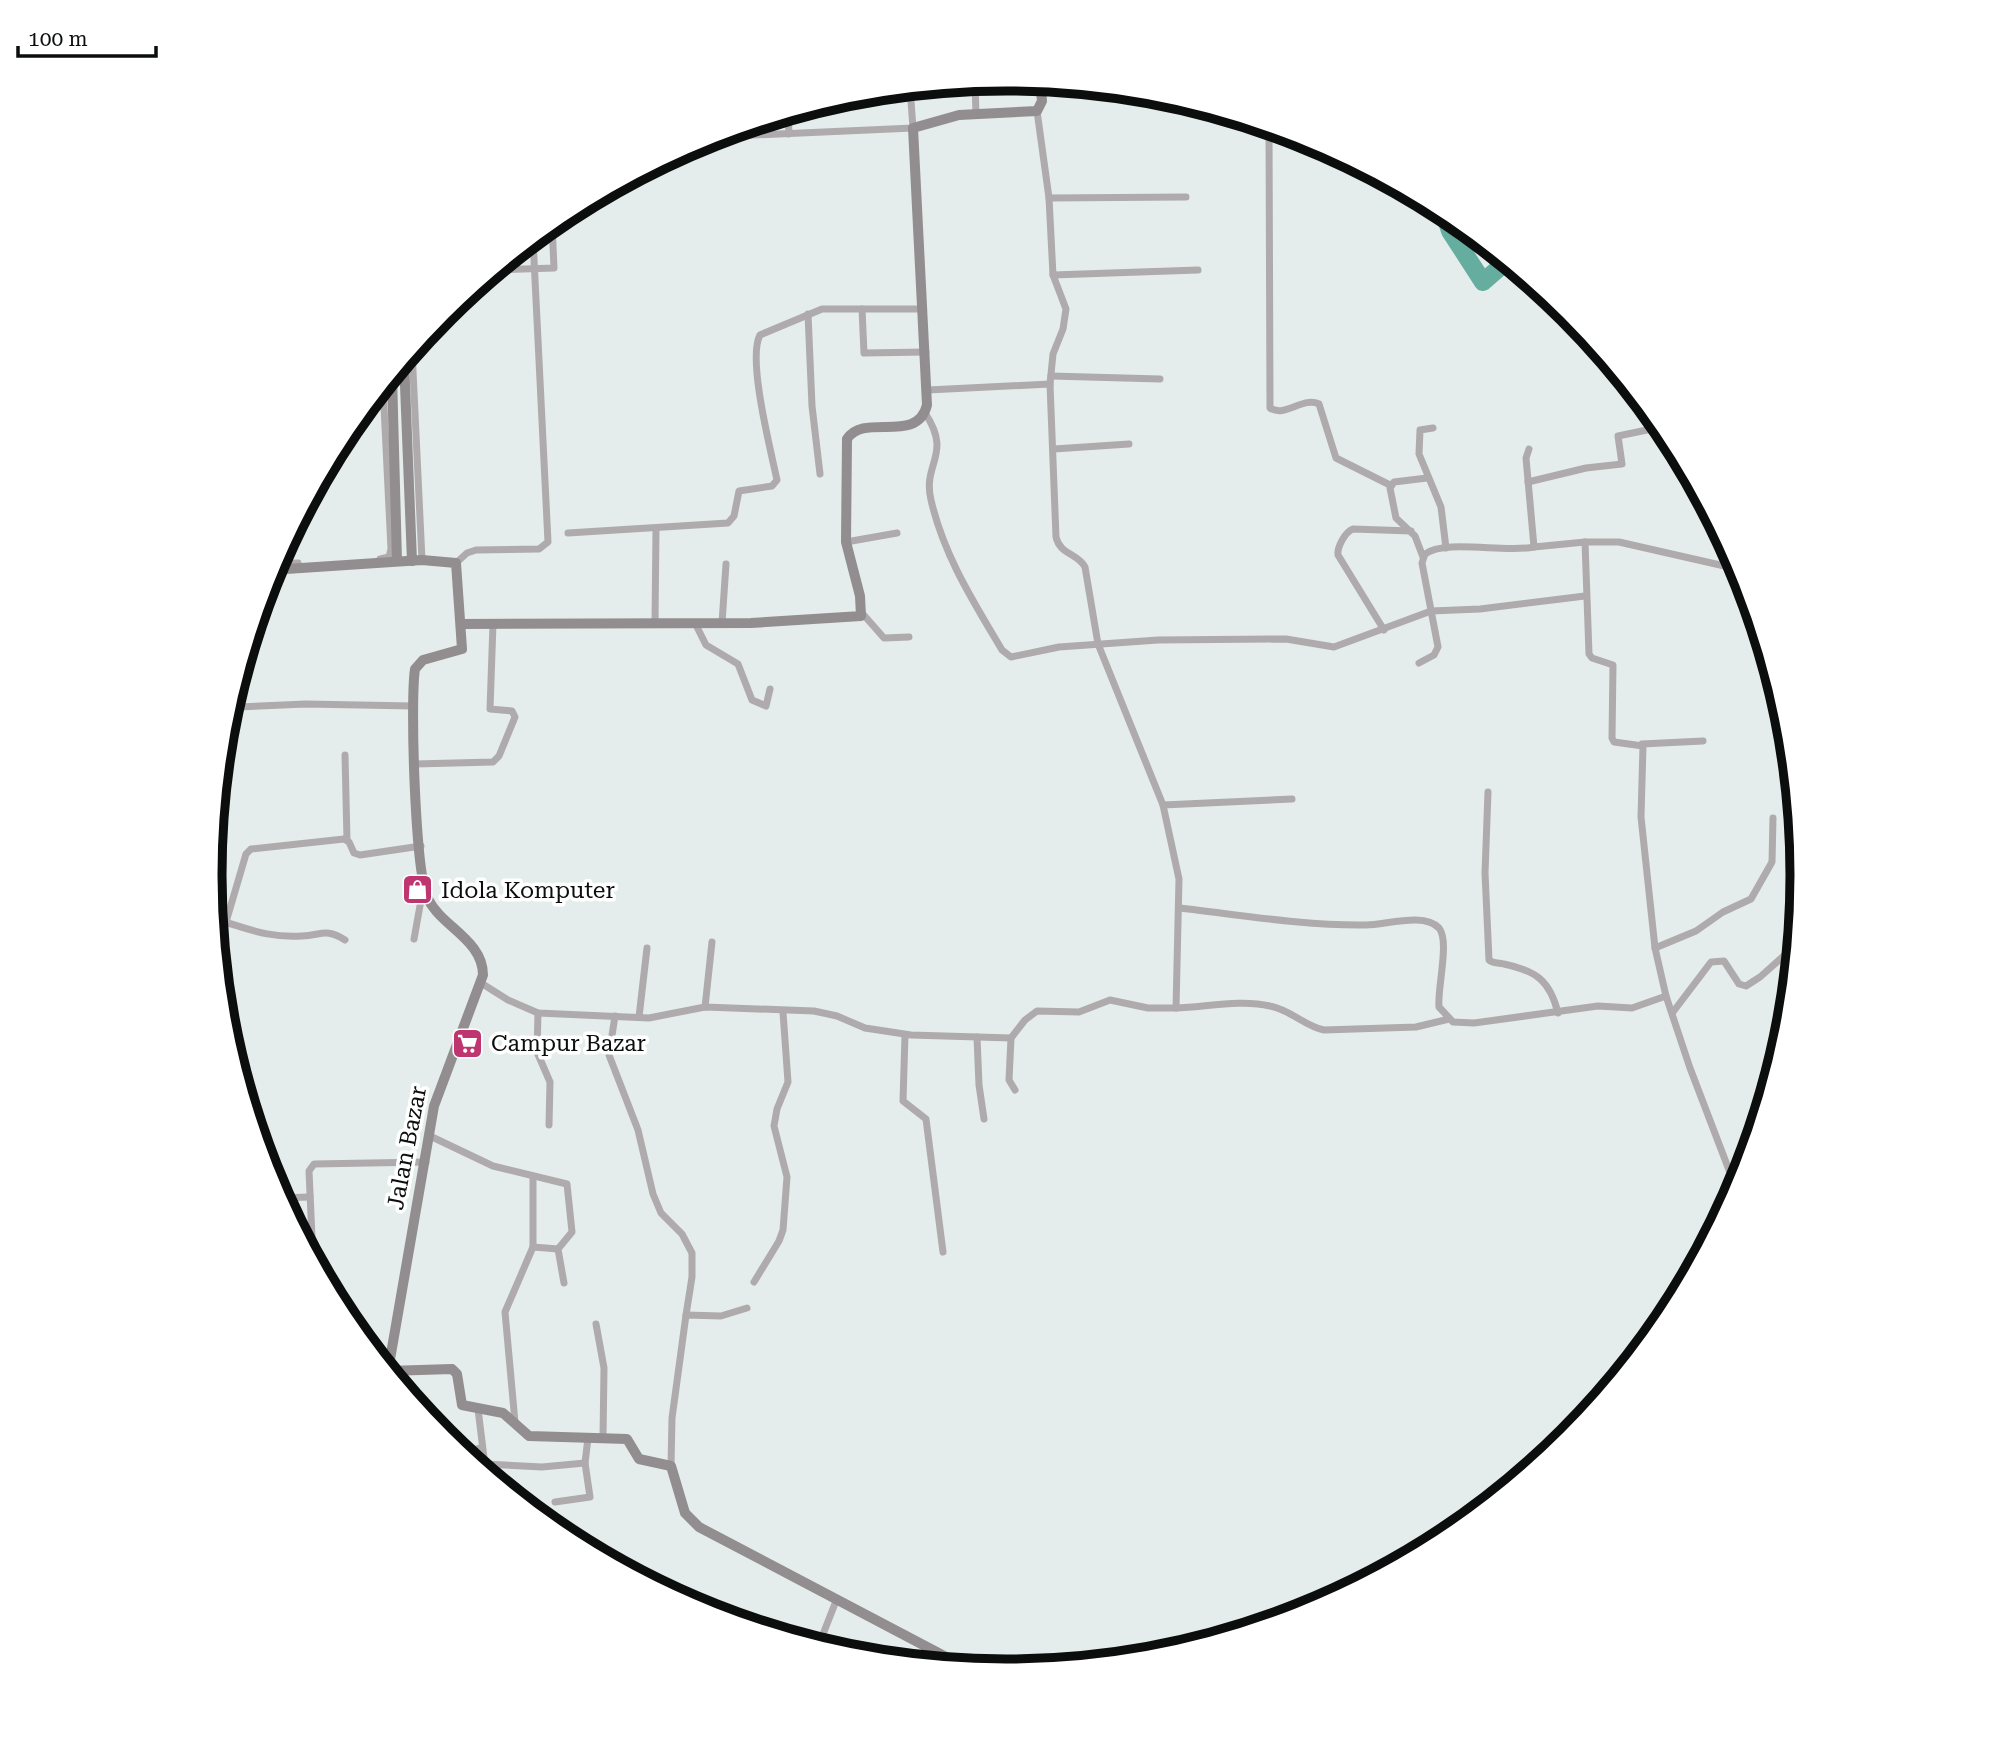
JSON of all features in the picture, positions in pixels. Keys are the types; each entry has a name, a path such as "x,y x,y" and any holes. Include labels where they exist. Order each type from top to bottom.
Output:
{"street":[{"path":"975,92 976,114"},
{"path":"1041,92 1042,101 1037,111 1049,198 1053,275 1066,309 1066,318 1054,354 1051,380 1057,543 1065,552 1082,560 1085,567 1098,643 1163,806 1179,879 1176,1008"},
{"path":"910,97 928,390 925,413 936,429 938,443 929,494 960,582 1002,650 1015,658 1059,647 1098,643 1286,639 1335,647 1431,611 1480,609 1585,596"},
{"path":"747,136 912,128 941,119 976,114 1037,111"},
{"path":"788,122 789,134"},
{"path":"1269,137 1270,408 1278,411 1311,402 1319,404 1336,458 1390,485"},
{"path":"1049,198 1186,197"},
{"path":"509,269 554,268 553,236"},
{"path":"285,569 417,560 456,563 472,551 539,549 548,542 533,250"},
{"path":"1053,275 1198,270"},
{"path":"568,533 728,523 734,516 739,492 777,483 762,407 757,341 764,332 822,309 922,309"},
{"path":"862,309 864,353 926,352"},
{"path":"808,314 812,406 820,474"},
{"path":"412,364 417,560"},
{"path":"405,373 417,560"},
{"path":"928,390 1051,380 1160,379"},
{"path":"392,388 397,562"},
{"path":"287,563 388,557 391,549 384,399"},
{"path":"909,637 884,638 862,613 846,542 847,443 850,434 856,430 909,426 925,413"},
{"path":"1433,428 1422,429 1419,433 1419,454 1441,507 1446,548"},
{"path":"1528,482 1586,468 1622,464 1618,436 1647,430"},
{"path":"1054,449 1129,444"},
{"path":"1529,449 1528,482 1534,548"},
{"path":"1390,485 1398,481 1427,478"},
{"path":"1390,485 1396,518 1411,531 1423,557 1437,652 1419,663"},
{"path":"655,622 656,529"},
{"path":"1384,629 1338,555 1337,549 1345,533 1353,529 1411,531"},
{"path":"846,542 897,534"},
{"path":"1423,557 1434,549 1446,548 1507,551 1585,542 1619,542 1727,567"},
{"path":"1585,542 1585,596 1590,656 1613,665 1612,738 1614,741 1642,744 1703,741"},
{"path":"414,939 423,888 415,764 414,677 418,664 423,660 460,651 463,624 456,563"},
{"path":"722,623 726,564"},
{"path":"463,624 722,623 855,618 862,613"},
{"path":"695,623 706,645 738,664 752,700 766,706 769,689"},
{"path":"415,764 485,763 499,756 514,715 512,711 490,709 493,624"},
{"path":"241,707 306,704 413,706"},
{"path":"1642,744 1641,817 1655,948 1666,996 1690,1068 1731,1176"},
{"path":"345,755 347,840 354,853 360,855 421,846"},
{"path":"1488,792 1485,873 1489,960 1530,971 1544,981 1554,994 1559,1013"},
{"path":"1163,806 1293,799"},
{"path":"1655,948 1696,931 1723,912 1751,899 1772,862 1773,818"},
{"path":"345,940 330,932 300,936 261,935 226,922 246,854 251,849 347,840"},
{"path":"423,888 436,912 469,943 481,960 481,983 538,1013 639,1017 665,1016 705,1007 826,1012 865,1028 905,1035 1011,1038"},
{"path":"1180,908 1337,925 1414,921 1432,923 1442,934 1438,998 1439,1007 1448,1019"},
{"path":"705,1007 712,942"},
{"path":"639,1017 647,948"},
{"path":"1673,1012 1711,962 1724,961 1739,984 1746,986 1760,978 1786,954"},
{"name":"Jalan Bazar","path":"390,1360 420,1161 430,1136 438,1090 481,983"},
{"path":"1015,1090 1009,1080 1011,1038 1025,1020 1037,1011 1079,1012 1110,1000 1149,1008 1266,1005 1285,1010 1314,1028 1324,1030 1416,1027 1448,1019 1474,1023 1598,1006 1632,1008 1666,996"},
{"path":"754,1282 783,1230 787,1177 774,1126 777,1109 788,1082 783,1012"},
{"path":"538,1013 537,1052 550,1082 549,1125"},
{"path":"615,1016 609,1055 638,1130 653,1194 661,1213 682,1234 692,1253 692,1277 672,1418 671,1466 685,1513 693,1523 946,1657"},
{"path":"905,1035 903,1101 926,1119 929,1129 943,1252"},
{"path":"977,1037 984,1119"},
{"path":"430,1136 493,1166 533,1178 565,1183 569,1187 572,1233 558,1250 564,1283"},
{"path":"312,1239 309,1171 314,1164 420,1161"},
{"path":"514,1422 505,1312 533,1247 533,1178"},
{"path":"292,1198 310,1197"},
{"path":"533,1247 558,1250"},
{"path":"686,1315 722,1316 747,1308"},
{"path":"596,1324 604,1368 603,1438"},
{"path":"399,1371 452,1369 457,1374 460,1402 478,1409 503,1413 530,1436 627,1439 639,1459 671,1466"},
{"path":"478,1409 483,1459"},
{"path":"555,1502 590,1497 585,1463 588,1438"},
{"path":"473,1450 481,1448"},
{"path":"489,1465 542,1467 585,1463"},
{"path":"822,1637 836,1601"}],"waterway":[{"path":"1449,228 1483,282 1501,267"}],"place":[{"name":"Idola Komputer","path":"418,890"},
{"name":"Campur Bazar","path":"468,1043"}]}
